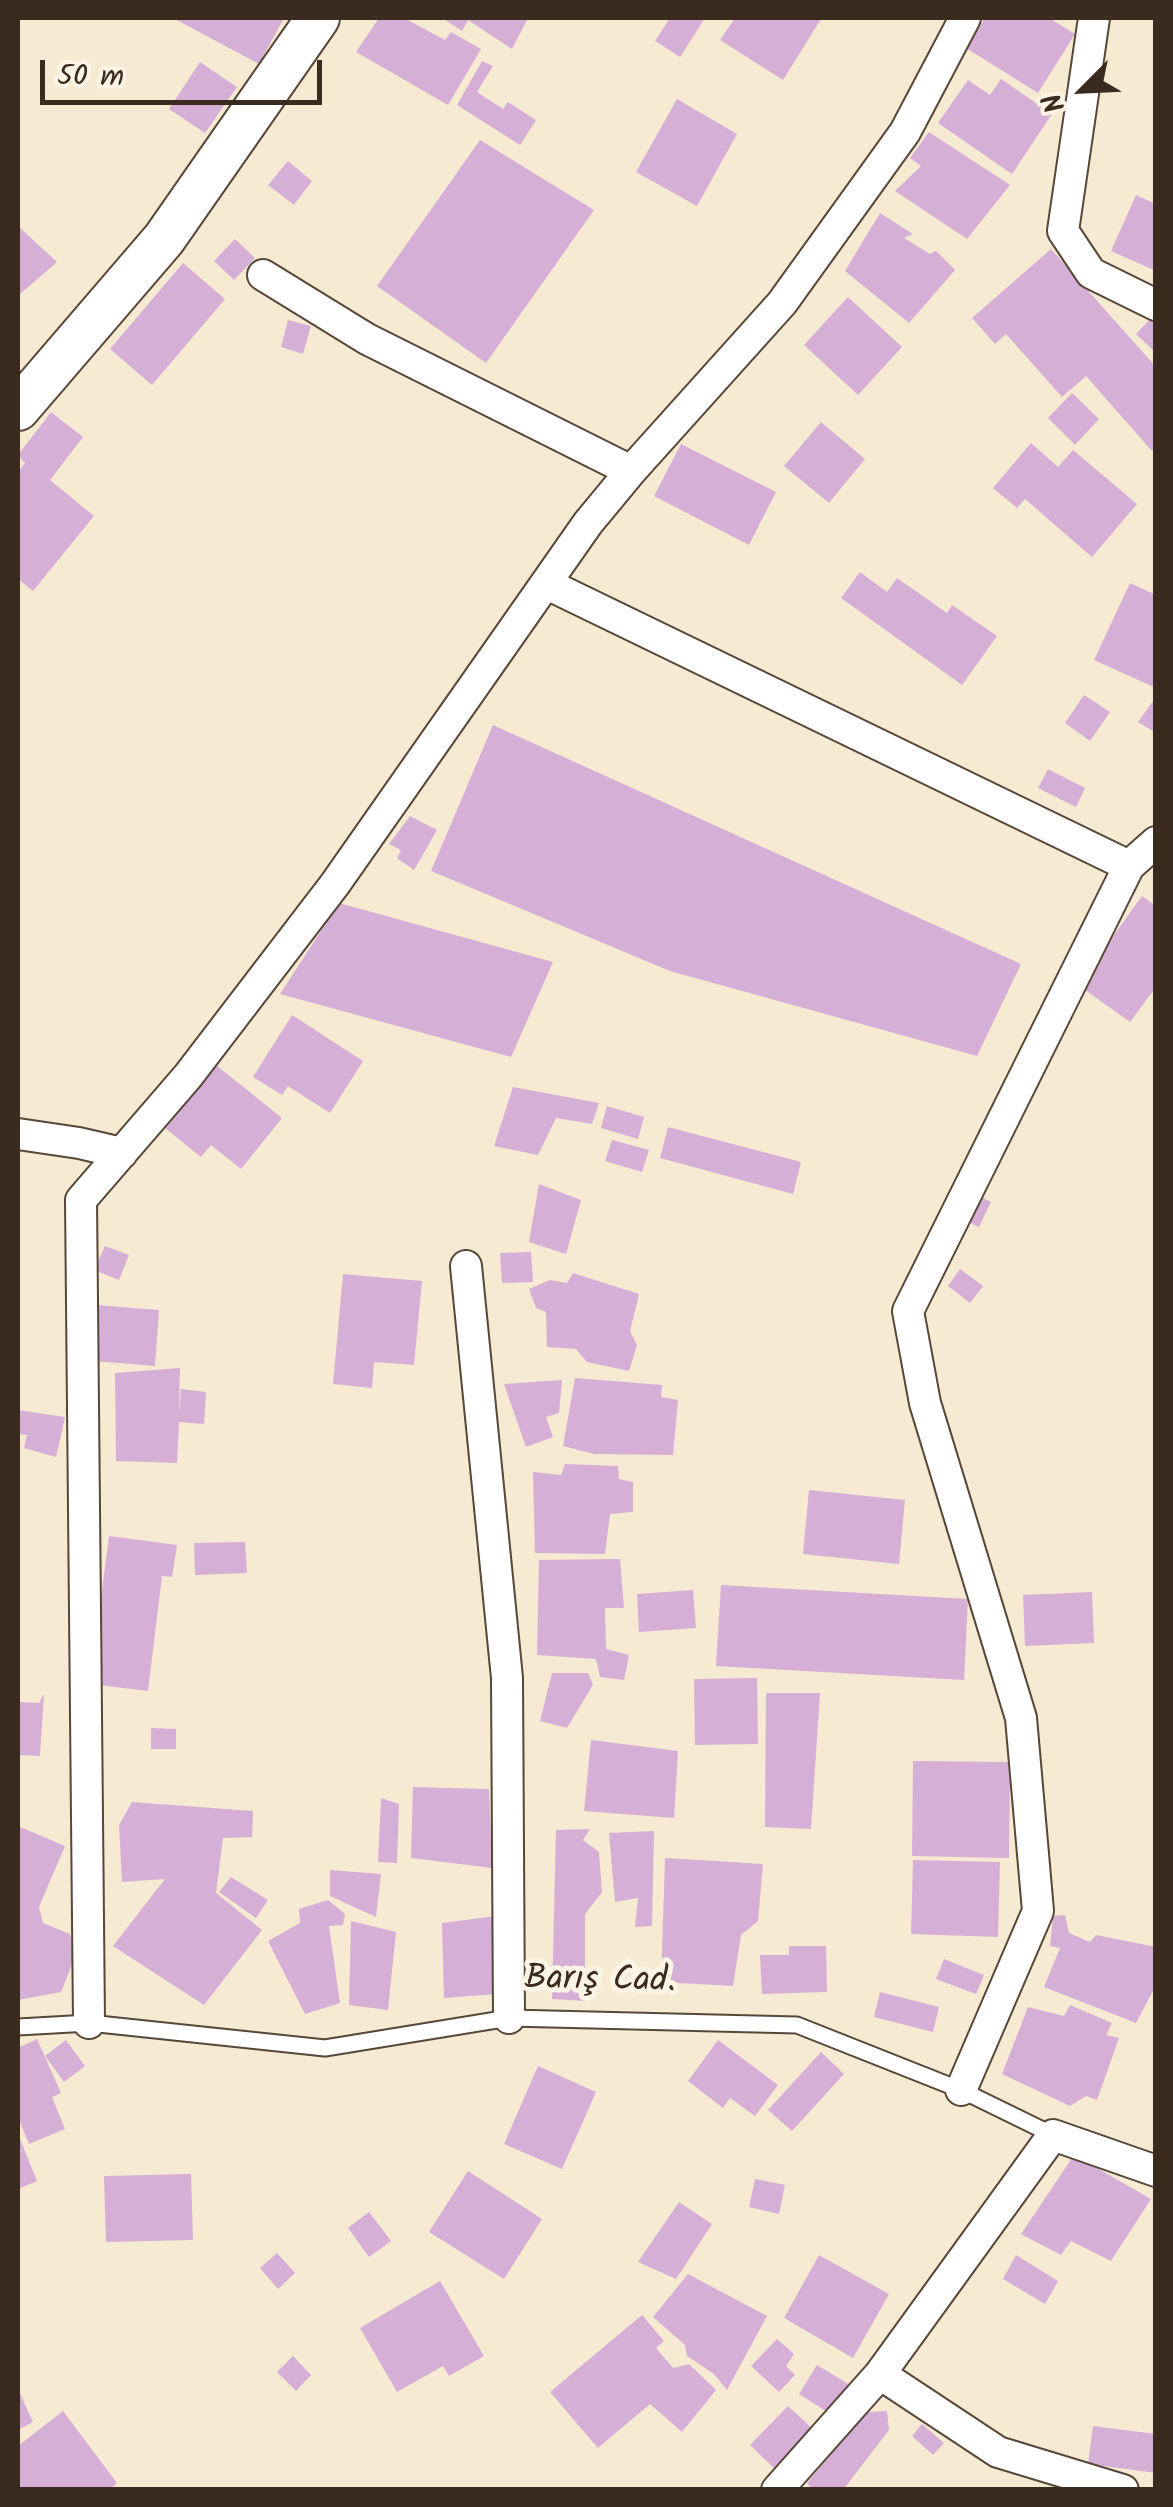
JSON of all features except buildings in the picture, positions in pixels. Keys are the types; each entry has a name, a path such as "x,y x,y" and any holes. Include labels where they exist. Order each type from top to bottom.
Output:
{"street":[{"path":"18,409 164,239 318,18"},
{"path":"89,2023 82,1200 188,1076 334,884 588,524 782,303 905,132 965,18"},
{"path":"1094,18 1063,231 1091,273 1156,305"},
{"path":"264,274 367,339 631,471"},
{"path":"548,584 1129,866"},
{"path":"961,2090 1038,1910 1021,1718 925,1402 908,1311 1129,866 1156,842"},
{"path":"18,1134 122,1153"},
{"path":"466,1266 507,1678 509,2018"},
{"path":"778,2490 880,2374 1052,2134"},
{"name":"Barış Cad.","path":"1052,2134 1156,2171"},
{"path":"880,2374 998,2452 1122,2490"}],"lane":[{"name":"Barış Cad.","path":"18,2026 89,2023 324,2048 509,2018 797,2024 961,2090 1052,2134"}]}
